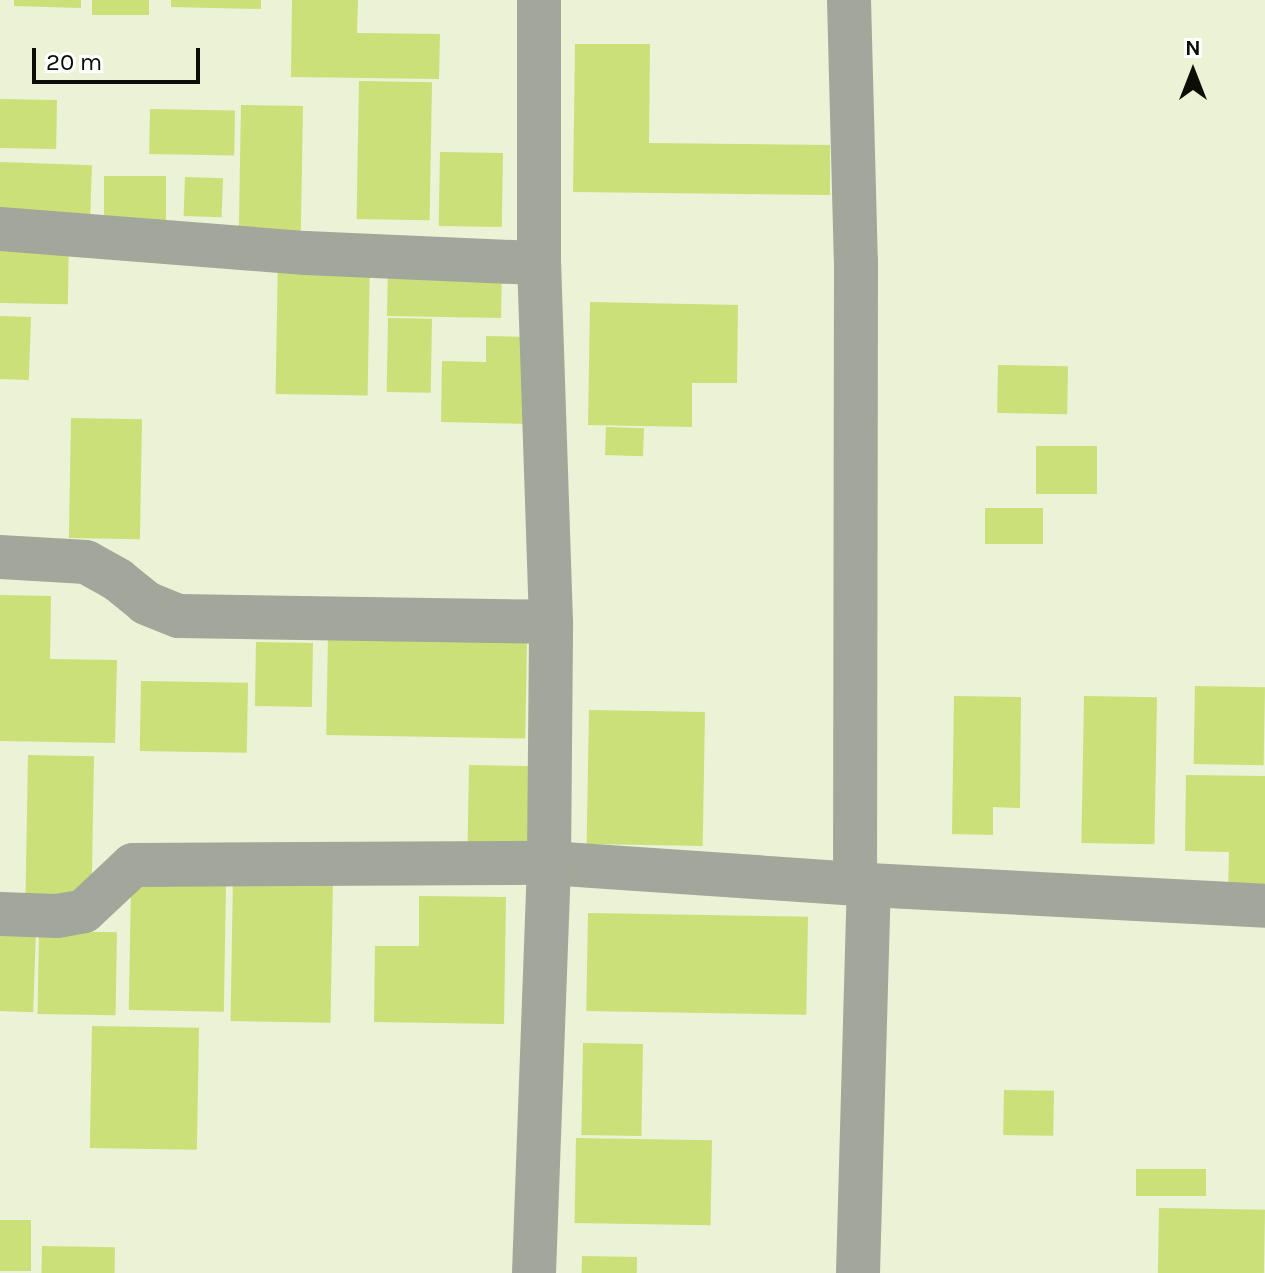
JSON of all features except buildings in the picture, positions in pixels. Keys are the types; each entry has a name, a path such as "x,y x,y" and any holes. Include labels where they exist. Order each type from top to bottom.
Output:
{"street":[{"path":"534,1273 549,863 551,622 539,263 539,0"},
{"path":"849,0 856,261 862,885 858,1273"},
{"path":"0,229 306,253 539,263"},
{"path":"0,557 86,562 118,580 146,603 179,616 551,622"},
{"path":"0,914 57,916 84,911 133,865 549,863 862,885 1265,906"}]}
